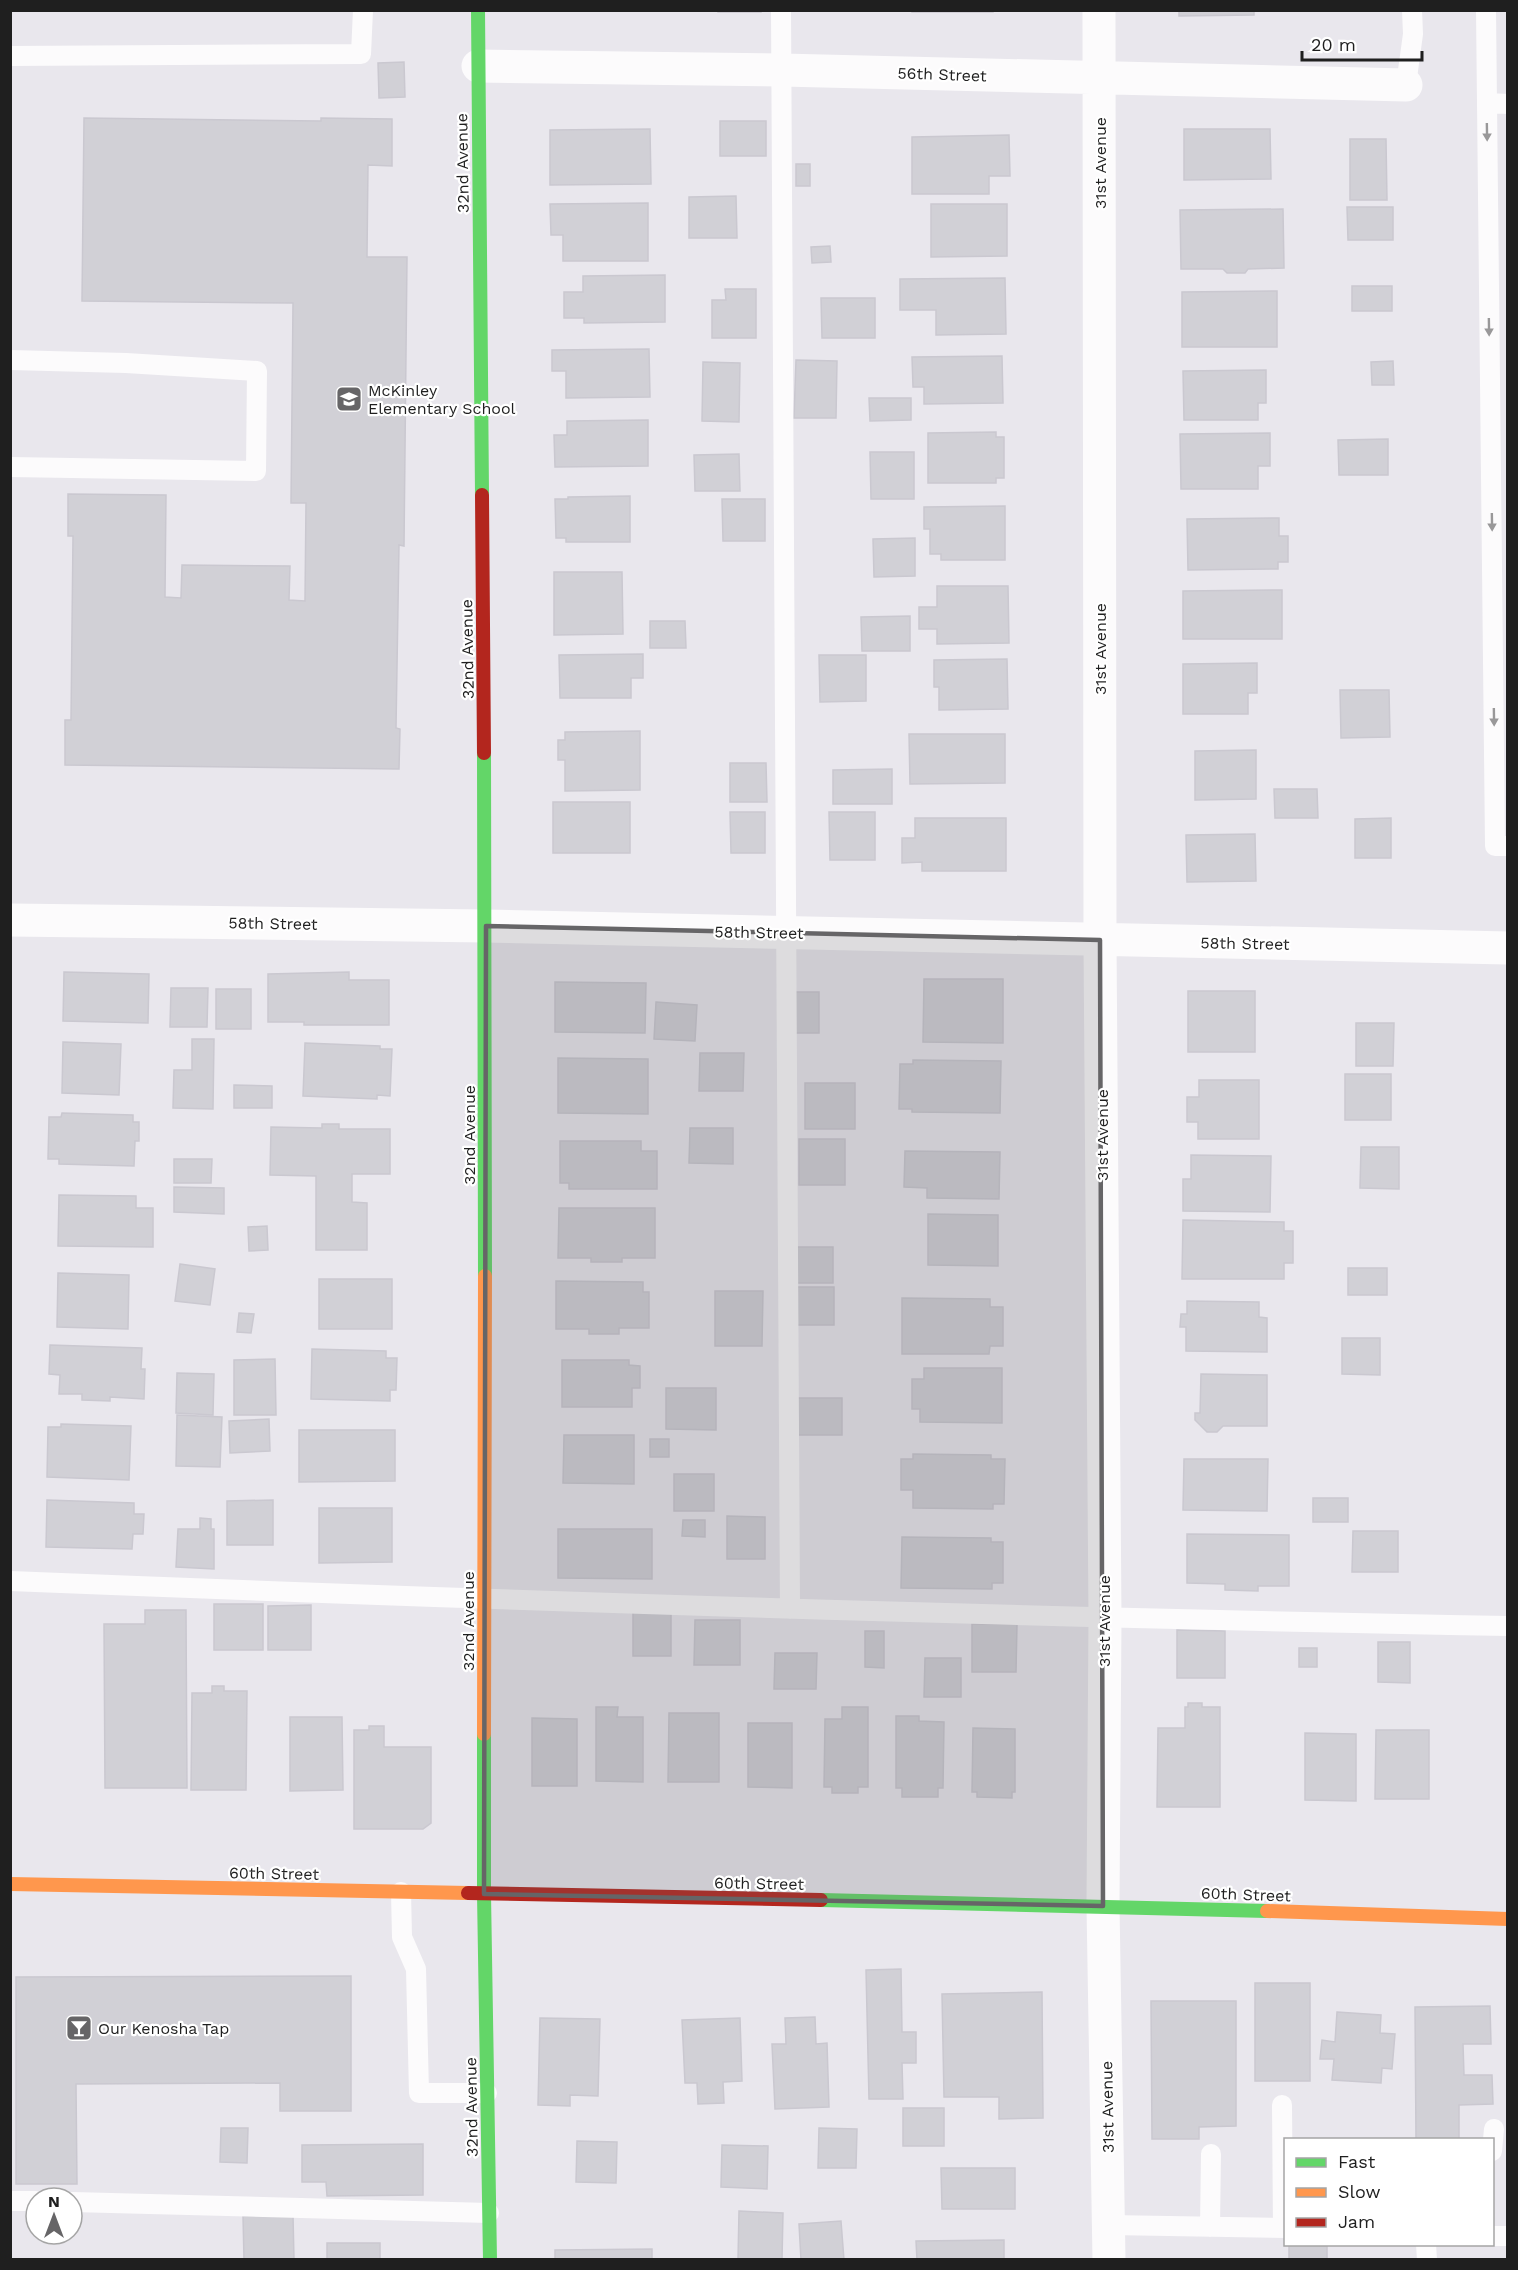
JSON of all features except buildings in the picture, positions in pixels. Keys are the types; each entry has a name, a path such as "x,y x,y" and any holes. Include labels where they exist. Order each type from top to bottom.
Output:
{"street":[{"name":"32nd Avenue","path":"478,10 486,926 484,1894 490,2259"},
{"name":"31st Avenue","path":"1099,10 1100,940 1105,1619 1103,1906 1109,2259"},
{"name":"56th Street","path":"478,66 782,70 1406,85"},
{"name":"58th Street","path":"10,920 486,926 1508,948"},
{"name":"60th Street","path":"10,1884 1103,1906 1508,1919"}],"lane":[{"path":"10,56 361,54 363,10"},
{"path":"781,10 790,1609"},
{"path":"1406,85 1413,34 1412,10"},
{"path":"1486,10 1501,846"},
{"path":"1486,103 1508,104"},
{"path":"10,360 126,363 257,371 256,471 10,467"},
{"path":"10,1581 485,1600 1105,1619 1508,1626"},
{"path":"401,1892 402,1937 416,1969 419,2093 487,2093"},
{"path":"1109,2225 1284,2228 1282,2105"},
{"path":"1493,2138 1494,2129"},
{"path":"1210,2154 1210,2227"},
{"path":"84,2202 489,2213"}],"highlighted area":[{"path":"486,926 1100,940 1103,1906 484,1894"}],"traffic: fast":[{"path":"478,10 482,495"},
{"path":"484,753 485,1276"},
{"path":"484,1734 484,1894 490,2260"},
{"path":"821,1900 1267,1911"}],"traffic: slow":[{"path":"484,1734 485,1276"},
{"path":"10,1884 468,1893"},
{"path":"1267,1911 1508,1919"}],"traffic: jam":[{"path":"482,495 484,753"},
{"path":"468,1893 821,1900"}],"place":[{"name":"McKinley Elementary School","path":"349,399"},
{"name":"Our Kenosha Tap","path":"79,2028"}]}
